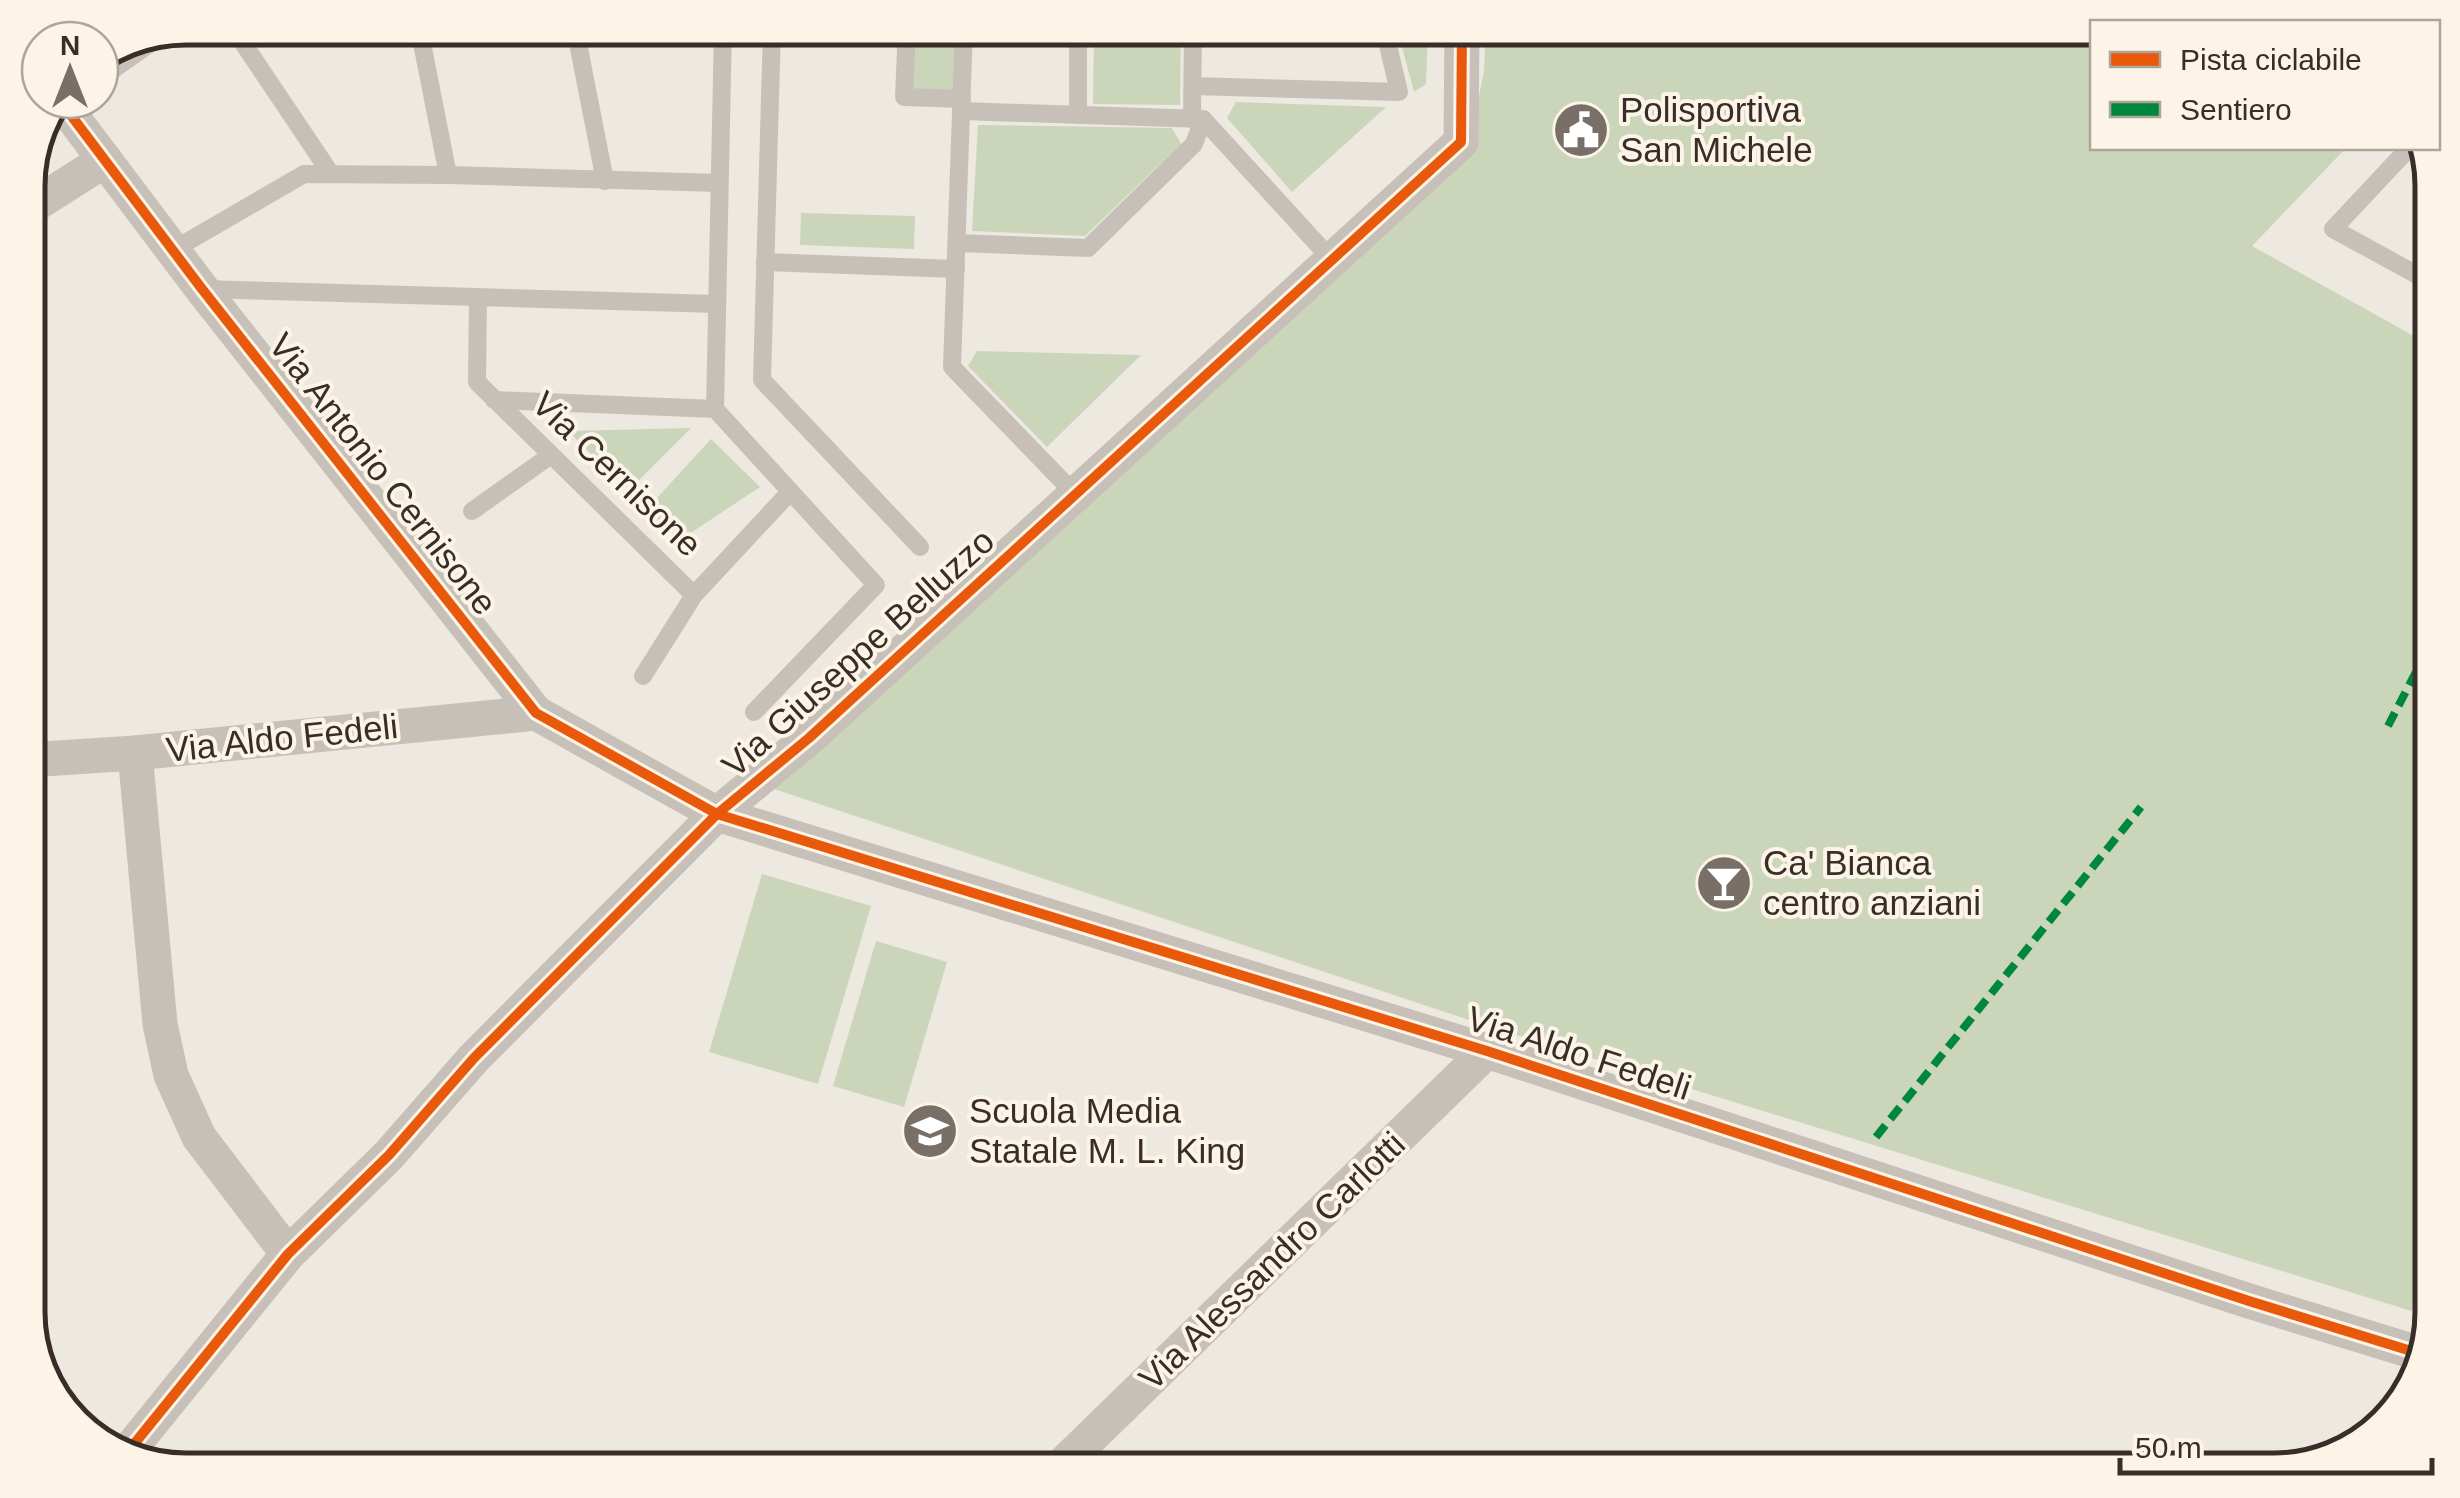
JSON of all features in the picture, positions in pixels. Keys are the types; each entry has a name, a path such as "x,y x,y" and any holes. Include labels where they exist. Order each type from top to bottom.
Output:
{"street":[{"name":"Via Giuseppe Belluzzo","path":"135,1443 288,1254 389,1155 474,1058 717,814 809,738 1461,142 1462,45"},
{"name":"Via Antonio Cernisone","path":"77,120 202,289 536,713 717,814"},
{"path":"45,198 105,160"},
{"name":"Via Aldo Fedeli","path":"45,759 536,713"},
{"path":"135,753 160,1024 171,1074 199,1137 288,1254"},
{"name":"Via Aldo Fedeli","path":"717,814 1487,1051 2410,1350"},
{"name":"Via Alessandro Carlotti","path":"1074,1453 1487,1051"}],"lane":[{"path":"244,45 331,174"},
{"path":"421,45 448,175"},
{"path":"578,45 605,180"},
{"path":"723,45 715,409 876,585 754,712"},
{"path":"772,45 762,380 920,547"},
{"path":"906,45 904,97 1078,115 1198,119 1332,260"},
{"path":"964,45 952,368 1075,494"},
{"path":"1078,45 1078,115"},
{"path":"957,243 1088,248 1194,144 1198,119 1192,86 1193,45"},
{"path":"1192,86 1399,92 1388,45"},
{"path":"2407,150 2333,229 2415,274"},
{"path":"173,250 304,174 719,183"},
{"path":"766,262 956,269"},
{"path":"202,289 717,304"},
{"name":"Via Cernisone","path":"478,297 477,382 694,595"},
{"name":"Via Cernisone","path":"494,400 715,409"},
{"path":"472,511 551,455"},
{"name":"Via Cernisone","path":"643,676 694,595 790,492"}],"green space":[{"path":"910,45 959,45 957,94 909,92"},
{"path":"1094,45 1181,45 1180,105 1093,104"},
{"path":"1402,45 1427,45 1426,84 1414,92"},
{"path":"1485,45 2090,45 2090,150 2344,150 2252,246 2415,337 2415,1312 1481,1024 750,781 1474,121"},
{"path":"1236,102 1386,107 1292,192 1227,118"},
{"path":"978,125 1172,128 1181,144 1085,236 972,231"},
{"path":"801,213 915,216 914,249 800,245"},
{"path":"977,351 1141,355 1047,447 968,366"},
{"path":"691,428 628,491 568,431"},
{"path":"711,439 760,487 680,540 647,509"},
{"path":"762,874 871,906 818,1084 709,1052"},
{"path":"876,941 947,962 904,1107 833,1086"}],"marked path":[{"path":"2388,726 2415,674"},
{"path":"1876,1137 2141,807"}],"cycle path":[{"path":"135,1443 288,1254 389,1155 474,1058 717,814 809,738 1461,142 1462,45"},
{"path":"75,120 202,289 536,713 717,814 1487,1051 2409,1350"}],"place":[{"name":"Polisportiva San Michele","path":"1581,130"},
{"name":"Ca' Bianca centro anziani","path":"1724,883"},
{"name":"Scuola Media Statale M. L. King","path":"930,1131"}]}
